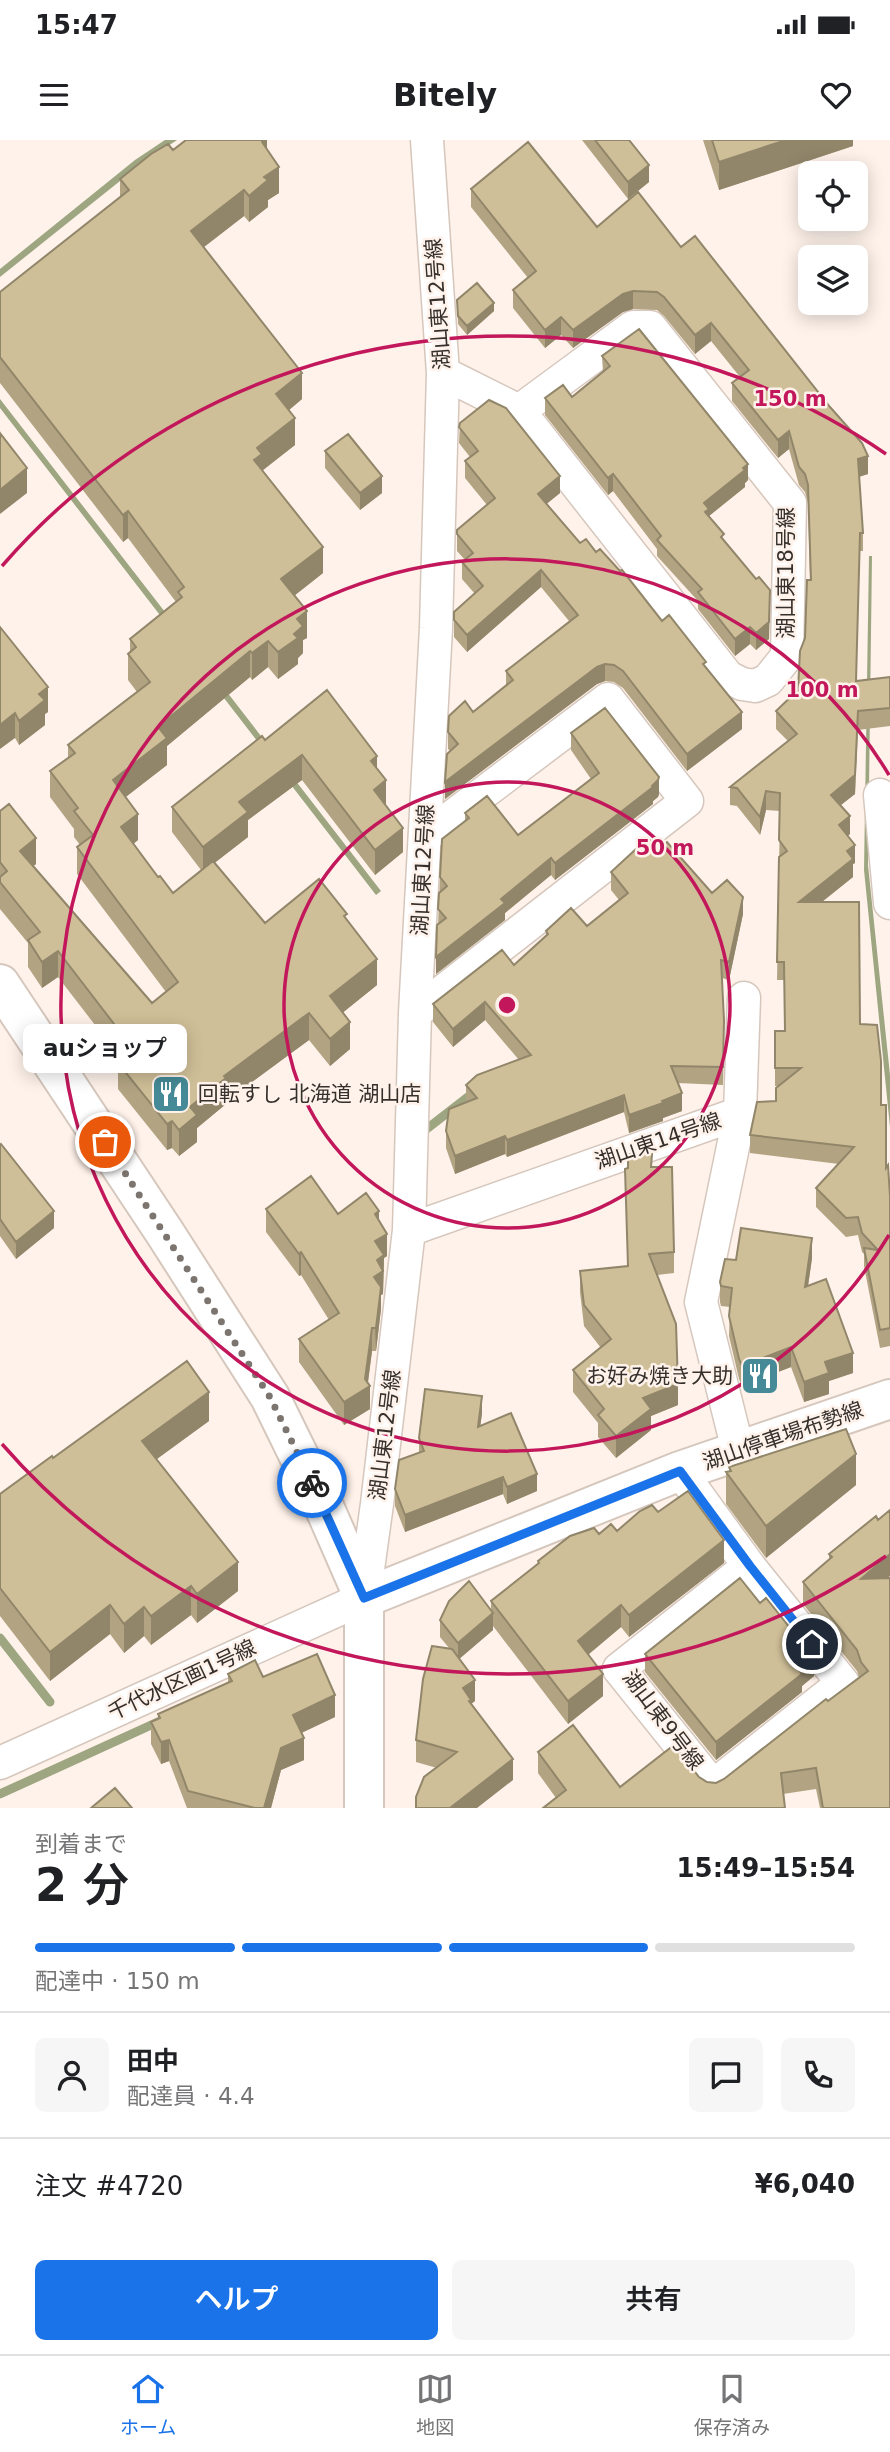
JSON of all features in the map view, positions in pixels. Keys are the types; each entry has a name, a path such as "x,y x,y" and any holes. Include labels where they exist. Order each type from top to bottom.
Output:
{"main road":[{"path":"0,984 270,1397 325,1509 364,1598 364,1808"},
{"name":"湖山停車場布勢線","path":"364,1598 680,1471 890,1399"}],"street":[{"name":"湖山東12号線","path":"364,1598 409,1230 415,1013 436,614 443,373 427,140"},
{"name":"湖山東18号線","path":"443,373 519,411 729,677 742,684 755,685 768,680 787,656 790,503 650,327 633,327 519,411"},
{"path":"415,1013 687,801 608,699 425,837"},
{"path":"880,795 890,903"},
{"path":"740,1113 744,998"},
{"name":"湖山東14号線","path":"409,1230 740,1113"},
{"name":"湖山東14号線","path":"738,1450 701,1302 740,1113"},
{"name":"湖山東9号線","path":"680,1471 750,1566 843,1683 713,1786 619,1669 750,1566"},
{"name":"千代水区画1号線","path":"0,1763 364,1598"}],"shaded area":[{"path":"165,140 177,140 140,165 0,277 0,269 135,160"},
{"path":"0,399 381,891 376,895 0,408"},
{"path":"869,556 872,556 868,865 890,1075 890,1127 864,870"}],"building":[{"path":"186,140 263,140 279,167 264,177 268,180 249,196 244,190 191,231 302,373 276,394 295,418 257,448 262,454 254,460 323,547 281,579 307,611 297,619 303,626 294,634 298,638 278,652 268,641 252,653 250,651 158,727 167,738 113,780 138,814 121,827 173,893 213,861 265,923 319,879 347,914 344,916 377,959 330,996 350,1022 330,1039 309,1013 224,1076 226,1078 190,1107 197,1115 179,1130 172,1121 167,1124 118,1063 134,1050 58,951 42,962 28,940 40,932 0,882 0,877 7,871 0,862 0,811 9,804 36,838 20,851 152,1003 178,982 77,847 93,835 74,811 78,808 50,771 75,753 68,745 150,682 128,654 136,647 130,639 182,597 178,592 184,587 128,511 123,515 0,357 0,292 129,190 120,179 151,154 168,144 173,150"},
{"path":"595,140 629,140 649,165 628,182"},
{"path":"712,140 786,140 719,162"},
{"path":"528,142 597,227 638,192 681,247 695,236 830,407 862,443 868,456 858,459 863,533 860,533 856,681 890,677 890,708 858,711 855,775 831,795 850,816 839,825 855,845 847,851 853,859 799,902 859,902 860,1024 877,1025 881,1061 881,1105 886,1105 886,1168 888,1165 890,1196 890,1328 880,1330 864,1248 878,1250 862,1233 858,1217 846,1218 816,1188 854,1147 750,1135 757,1102 776,1101 776,1088 801,1068 775,1068 775,1031 785,1031 784,962 777,962 779,857 787,851 779,840 780,793 766,791 760,817 737,788 730,787 797,734 776,711 798,690 800,651 805,638 807,580 811,580 808,485 805,474 799,467 789,431 778,440 732,383 749,370 711,323 695,335 657,292 633,291 623,294 573,330 561,317 545,330 513,290 536,271 471,189"},
{"path":"477,283 494,303 467,326 458,316 457,300"},
{"path":"639,329 748,464 743,468 745,470 704,503 709,509 705,512 724,534 721,537 756,579 759,577 770,590 769,622 756,633 750,627 735,639 698,592 702,589 657,540 661,536 613,474 608,478 545,398 563,385 572,397 610,366 602,356"},
{"path":"489,400 506,408 560,476 538,494 580,543 586,539 596,552 600,549 620,571 622,570 662,621 669,615 706,662 703,664 742,712 687,754 623,671 614,665 605,664 597,667 445,782 447,754 458,744 448,732 449,716 465,701 473,712 513,680 506,671 578,615 541,570 467,635 454,620 454,612 483,586 462,562 473,553 457,534 457,530 495,498 465,461 478,451 459,427 460,423"},
{"path":"0,433 27,468 0,490"},
{"path":"348,434 382,476 360,493 325,451"},
{"path":"0,627 48,687 39,694 45,700 19,721 15,713 0,725"},
{"path":"327,690 377,756 371,761 386,780 374,790 403,828 375,850 302,755 239,802 248,812 203,847 172,807 262,736 265,740"},
{"path":"605,708 659,777 658,780 653,787 555,863 551,858 501,899 505,903 436,957 437,925 446,918 438,909 439,893 447,886 440,877 442,839 469,818 465,813 487,796 518,835 599,773 571,733"},
{"path":"648,838 658,849 667,842 712,893 727,880 743,897 729,962 721,960 723,1067 671,1066 682,1093 662,1101 663,1103 629,1115 624,1095 507,1140 505,1136 455,1156 446,1131 449,1109 477,1098 466,1085 477,1075 531,1055 485,1002 453,1029 433,1004 502,950 514,965 548,934 546,931 571,908 587,926 628,893 611,872"},
{"path":"1,1144 54,1211 16,1242 0,1219"},
{"path":"628,1154 652,1154 651,1167 672,1167 674,1252 649,1254 676,1324 678,1384 643,1398 651,1409 616,1436 598,1415 604,1409 573,1370 611,1339 584,1305 580,1271 628,1266 625,1169 628,1168"},
{"path":"311,1176 338,1214 366,1193 379,1211 375,1214 387,1234 375,1241 384,1255 377,1260 383,1271 374,1277 381,1287 365,1379 370,1386 344,1402 299,1339 339,1313 301,1252 299,1254 266,1209"},
{"path":"741,1228 812,1238 805,1287 826,1279 853,1353 825,1362 829,1373 804,1382 791,1347 742,1366 729,1316 732,1288 721,1286 720,1282 725,1259 736,1260"},
{"path":"187,1361 209,1392 142,1441 238,1562 197,1594 191,1586 151,1616 144,1607 124,1624 110,1605 50,1652 0,1588 0,1494"},
{"path":"425,1389 482,1396 478,1427 511,1413 537,1474 507,1487 503,1477 405,1515 395,1489 399,1460 424,1451 419,1438"},
{"path":"846,1429 856,1454 766,1526 726,1472 731,1471 729,1467"},
{"path":"688,1491 724,1540 629,1615 621,1605 578,1641 603,1674 568,1701 491,1601 570,1536 594,1528 599,1534 611,1524 617,1531 640,1511 652,1505 658,1512"},
{"path":"890,1510 890,1554 861,1579 890,1578 890,1808 823,1808 816,1768 781,1773 785,1808 543,1808 566,1790 538,1752 573,1725 620,1787 674,1745 699,1777 716,1783 826,1699 828,1701 868,1671 857,1650 803,1582 832,1557 829,1554 876,1516 878,1520"},
{"path":"740,1578 760,1603 766,1598 814,1658 799,1670 802,1674 716,1742 645,1654"},
{"path":"469,1581 493,1613 458,1643 440,1620 449,1601"},
{"path":"432,1646 452,1649 475,1680 463,1688 471,1700 469,1701 513,1759 450,1808 416,1808 416,1797 424,1777 457,1752 416,1740 423,1679"},
{"path":"317,1654 335,1695 293,1715 304,1738 281,1748 264,1808 188,1791 169,1740 161,1742 151,1722 160,1718 158,1714 232,1681 228,1674 255,1660 263,1677"},
{"path":"115,1788 132,1808 91,1808"}],"waterway":[{"path":"424,1131 473,1093"},
{"path":"0,1638 50,1702"},
{"path":"0,1794 160,1721"}],"way so far":[{"path":"105,1142 270,1397 312,1483"}],"place":[{"name":"回転すし 北海道 湖山店","path":"171,1094"},
{"name":"auショップ","path":"105,1142"},
{"name":"お好み焼き大助","path":"760,1376"}],"route":[{"path":"312,1483 364,1598 680,1471 812,1644"}]}
